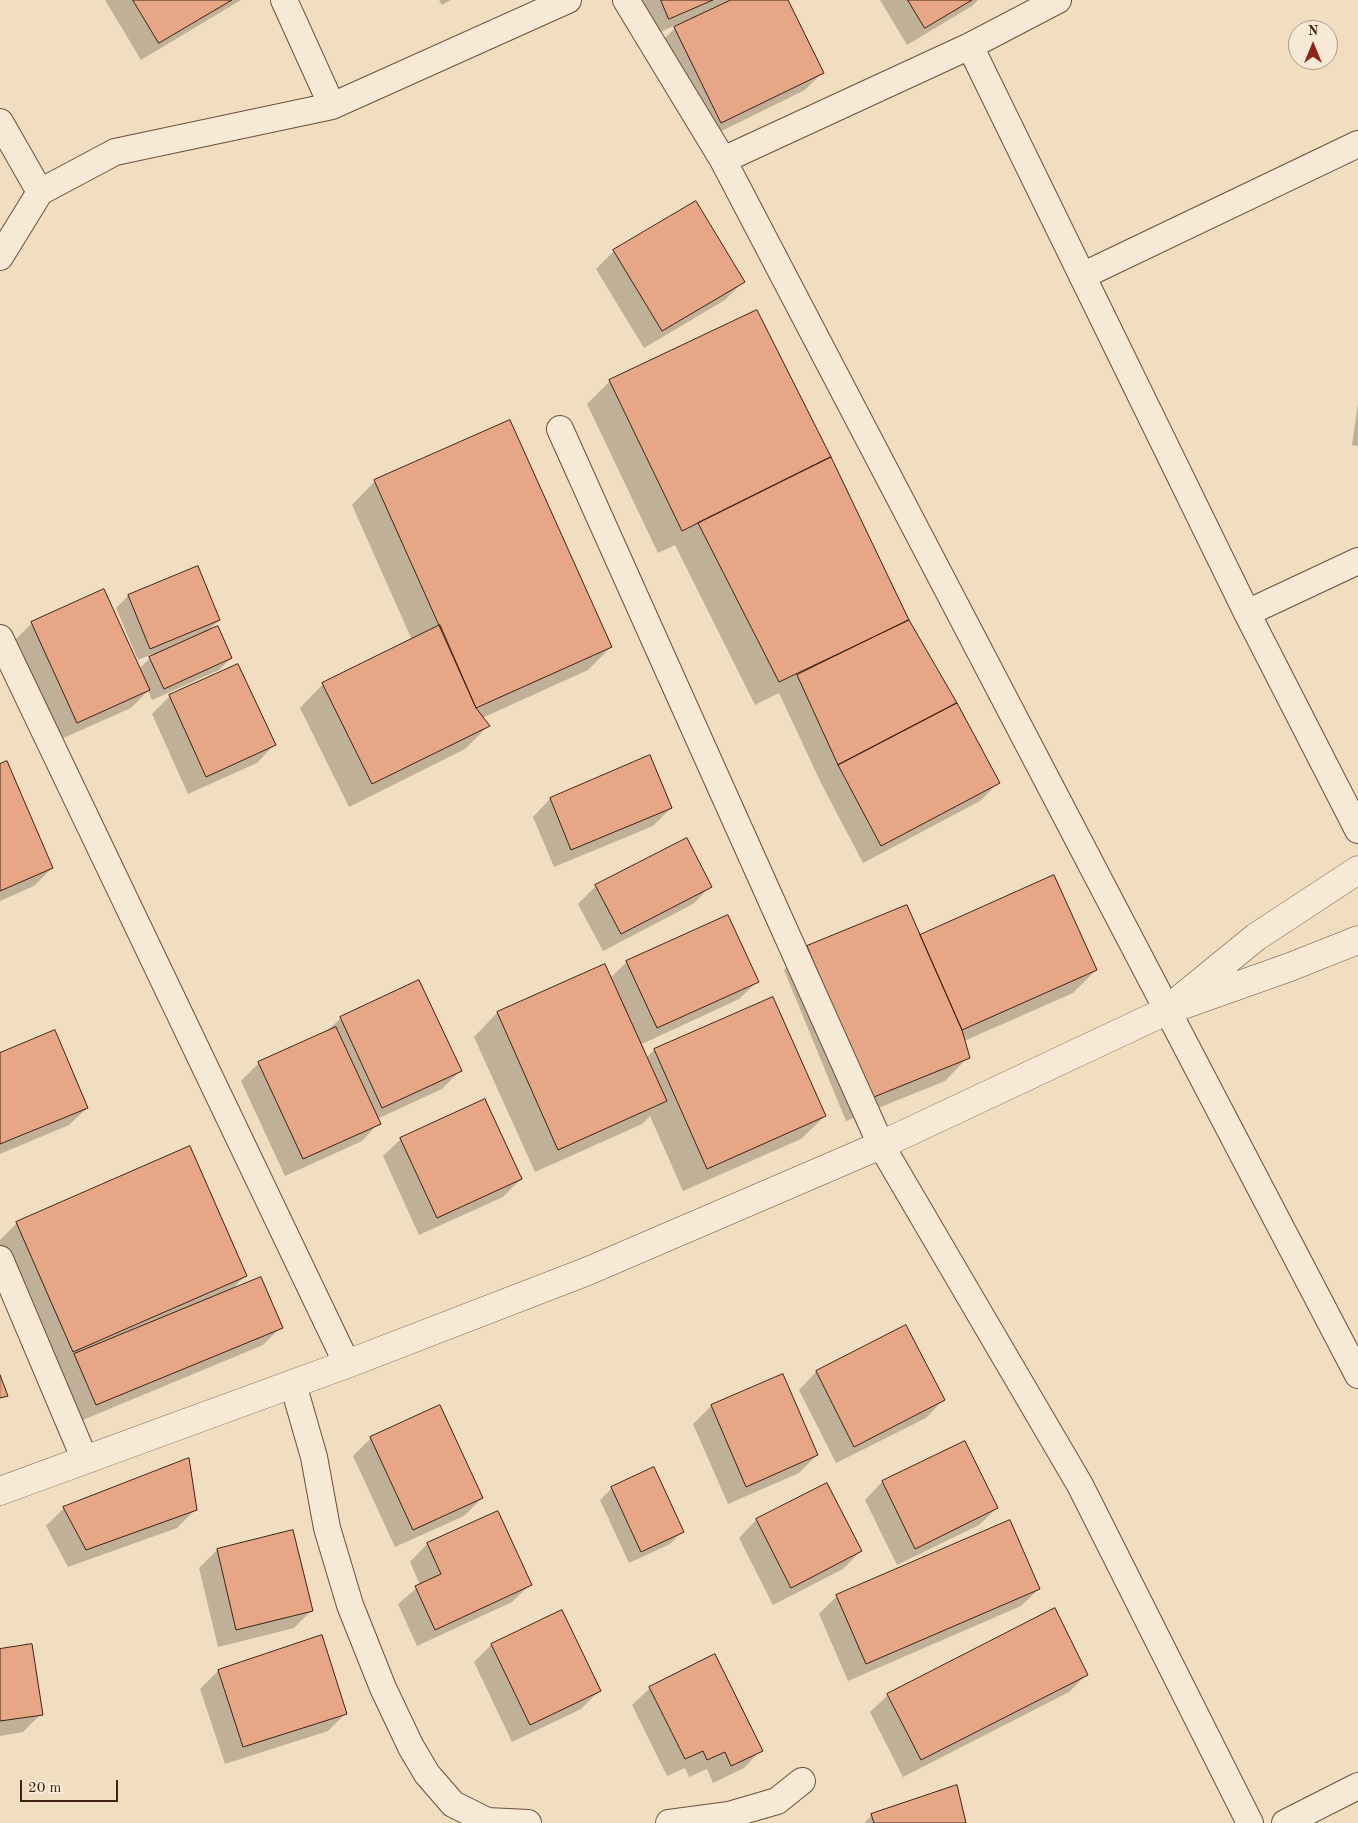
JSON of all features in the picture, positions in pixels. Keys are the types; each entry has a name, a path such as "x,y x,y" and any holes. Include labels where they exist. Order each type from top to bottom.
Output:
{"street":[{"path":"284,0 332,106"},
{"path":"0,257 40,192 116,152 332,106 568,0"},
{"path":"626,0 723,160 1166,1011 1358,1375"},
{"path":"723,160 970,46 1058,0"},
{"path":"970,46 1247,613 1358,830"},
{"path":"0,122 40,192"},
{"path":"1082,276 1358,144"},
{"path":"560,429 881,1145 1080,1485 1250,1823"},
{"path":"1247,613 1358,561"},
{"path":"0,638 347,1364"},
{"path":"1166,1011 1256,937 1358,870"},
{"path":"0,1491 347,1364 588,1271 881,1145 1166,1011 1290,967 1358,940"},
{"path":"0,1259 85,1460"},
{"path":"293,1384 314,1457 327,1528 350,1604 383,1688 410,1747 427,1774 453,1804 487,1821 528,1823"},
{"path":"670,1823 729,1815 777,1800 802,1781"},
{"path":"1285,1823 1358,1786"}],"building":[{"path":"133,0 232,0 159,43"},
{"path":"661,0 713,0 669,19"},
{"path":"731,0 788,0 824,73 721,123 674,27"},
{"path":"908,0 972,0 925,28"},
{"path":"696,201 745,282 662,331 613,250"},
{"path":"757,310 831,457 682,531 609,380"},
{"path":"510,420 612,647 476,708 374,480"},
{"path":"831,457 909,620 779,682 698,523"},
{"path":"198,566 220,620 150,649 128,595"},
{"path":"104,589 150,690 77,723 31,622"},
{"path":"909,620 957,703 838,765 797,675"},
{"path":"440,625 476,708 490,726 372,784 322,683"},
{"path":"218,626 232,658 164,689 149,657"},
{"path":"238,664 276,745 206,777 169,695"},
{"path":"957,703 1000,783 881,846 838,765"},
{"path":"650,755 672,808 571,850 550,798"},
{"path":"7,761 53,868 0,891 0,764"},
{"path":"687,838 712,887 621,934 595,885"},
{"path":"1054,875 1097,970 962,1030 920,935"},
{"path":"907,905 962,1030 970,1058 869,1099 807,946"},
{"path":"728,915 759,982 657,1028 626,961"},
{"path":"605,964 667,1101 558,1150 497,1012"},
{"path":"419,980 462,1071 382,1108 340,1017"},
{"path":"773,997 826,1116 707,1169 654,1049"},
{"path":"336,1027 381,1124 303,1159 258,1062"},
{"path":"55,1030 88,1108 0,1144 0,1053"},
{"path":"485,1099 522,1179 437,1218 400,1138"},
{"path":"190,1146 247,1276 73,1352 16,1222"},
{"path":"261,1277 283,1328 96,1405 74,1354"},
{"path":"906,1325 945,1400 854,1447 816,1371"},
{"path":"783,1374 818,1455 746,1487 711,1405"},
{"path":"0,1375 8,1396 0,1398"},
{"path":"440,1405 483,1498 413,1530 370,1437"},
{"path":"965,1441 998,1508 915,1549 882,1481"},
{"path":"189,1458 197,1510 86,1550 63,1507"},
{"path":"654,1467 684,1532 641,1552 611,1487"},
{"path":"827,1483 862,1551 791,1588 756,1519"},
{"path":"498,1511 532,1585 435,1630 415,1586 441,1574 427,1543"},
{"path":"1010,1520 1040,1589 866,1664 836,1595"},
{"path":"293,1530 313,1611 236,1630 217,1549"},
{"path":"1055,1608 1088,1675 921,1760 887,1694"},
{"path":"562,1610 601,1691 530,1725 491,1644"},
{"path":"322,1635 347,1714 243,1747 218,1670"},
{"path":"32,1644 43,1715 0,1721 0,1649"},
{"path":"715,1654 763,1751 731,1766 725,1752 707,1760 703,1751 685,1759 649,1687"},
{"path":"957,1785 966,1823 874,1823 871,1814"}]}
